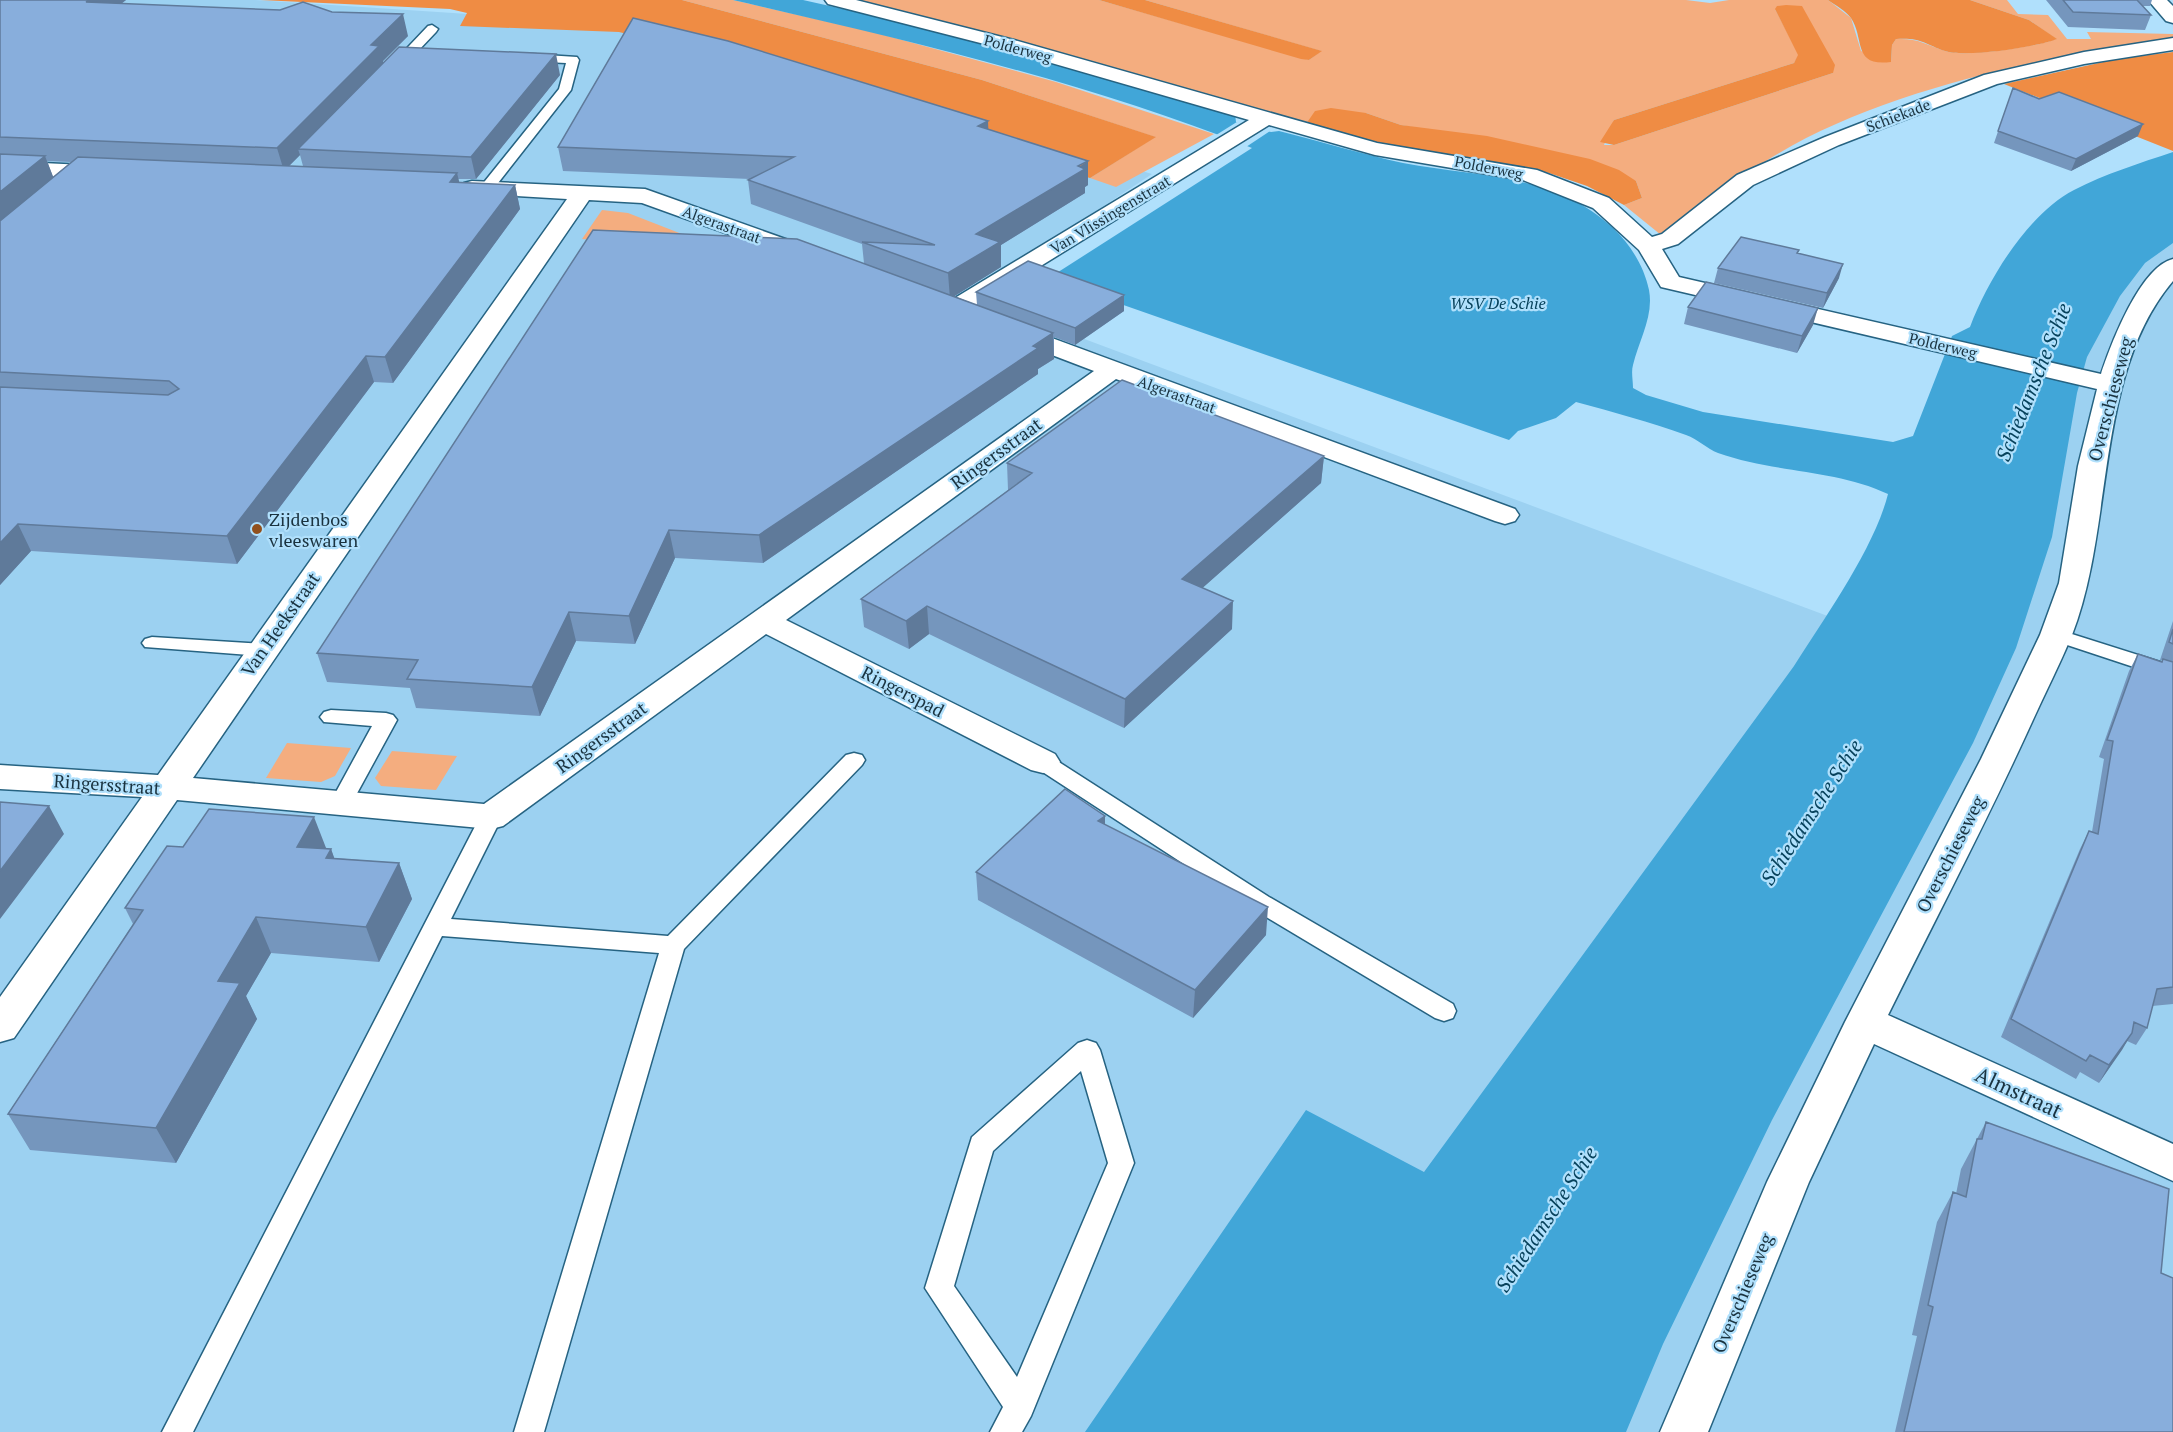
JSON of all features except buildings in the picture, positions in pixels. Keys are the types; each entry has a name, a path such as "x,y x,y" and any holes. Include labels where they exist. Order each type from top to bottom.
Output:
{"street":[{"name":"Polderweg","path":"834,0 1007,44 1262,121 1375,149 1457,161 1529,175 1601,203 1648,246 1670,282 2101,382"},
{"path":"2157,0 2173,17"},
{"name":"Schiekade","path":"1648,246 1670,239 1745,180 1832,141 1980,83 2084,58 2173,44"},
{"name":"Van Vlissingenstraat","path":"943,305 1262,121"},
{"path":"0,168 126,174"},
{"path":"54,194 80,172"},
{"name":"Algerastraat","path":"451,187 645,196 821,260"},
{"name":"Van Heekstraat","path":"0,1027 583,193"},
{"name":"Overschieseweg","path":"1684,1432 1788,1182 1865,1022 1998,759 2056,634 2074,583 2092,466 2101,382 2148,295 2173,266"},
{"name":"Algerastraat","path":"943,305 1504,515"},
{"name":"Ringersstraat","path":"0,777 166,788 491,817 1112,370"},
{"name":"Ringerspad","path":"762,620 1043,762"},
{"name":"Almstraat","path":"1865,1022 2173,1163"}],"lane":[{"path":"384,80 432,29"},
{"path":"486,189 565,90 573,60 516,58"},
{"path":"2056,634 2173,673"},
{"path":"152,643 262,650"},
{"path":"331,717 386,720 340,803"},
{"path":"529,1432 673,945 854,760"},
{"path":"1043,762 1261,903 1444,1011"},
{"path":"177,1432 491,817"},
{"path":"434,927 673,945"},
{"path":"1005,1432 1020,1406 1121,1163 1087,1050 981,1145 939,1288 1020,1406"}],"shaded area":[{"path":"0,0 255,0 648,26 1152,174 969,296 1935,656 2058,352 2173,216 2173,1432 0,1432"},
{"path":"260,0 682,0 982,80 1156,137 1090,178 667,44 619,32 460,26 467,13 450,9"},
{"path":"682,0 733,0 873,32 1056,82 1214,134 1116,187 1090,178 1155,137 982,80"},
{"path":"847,0 1099,0 1309,60 1321,51 1145,0 1686,0 1710,3 1729,0 1828,0 1851,18 1861,51 1891,62 1892,45 1896,39 1916,41 1954,53 1968,53 2018,48 2056,39 2029,20 1970,0 2007,0 2018,14 2048,15 2067,39 2091,39 2087,32 2173,34 2173,38 2065,56 1950,84 1893,102 1839,123 1789,147 1744,176 1666,239 1624,205 1642,198 1636,181 1439,132 1401,125 1366,113 1306,124 1023,43","holes":["1775,9 1833,73 1614,145 1604,145 1614,120 1794,63 1799,55"]},
{"path":"1099,0 1145,0 1322,51 1309,60 1301,59"},
{"path":"1828,0 1970,0 2029,20 2057,39 2018,48 1955,53 1917,40 1896,39 1892,45 1891,62 1879,62 1865,56 1851,18"},
{"path":"1777,6 1802,6 1835,65 1833,73 1614,145 1600,142 1614,120 1794,63 1798,55 1775,9"},
{"path":"2173,52 2173,151 2004,84 2117,59"},
{"path":"1331,108 1366,113 1401,125 1487,136 1590,159 1619,170 1636,181 1642,198 1624,205 1587,186 1549,173 1385,146 1306,124 1315,111"},
{"path":"602,210 628,213 705,243 703,248 582,239"},
{"path":"287,743 351,748 335,776 321,782 266,778"},
{"path":"392,751 457,756 436,790 381,786 375,778"}],"water":[{"path":"733,0 803,0 910,24 1235,114 1236,122 1271,132 1279,131 1403,163 1486,175 1540,187 1590,210 1613,228 1631,248 1644,272 1650,300 1645,328 1632,368 1633,388 1646,395 1703,412 1893,442 1913,436 1952,336 1970,327 1987,289 2011,250 2041,215 2057,201 2086,184 2173,152 2173,243 2145,263 2120,296 2087,357 2077,393 2052,537 2016,648 1973,743 1772,1120 1663,1344 1626,1432 1085,1432 1306,1110 1424,1172 1794,666 1860,560 1872,537 1888,494 1826,475 1739,459 1714,451 1686,435 1576,402 1556,418 1518,431 1509,440 1052,280 1052,276 1252,148 1127,103 1062,83 931,47"}],"pier":[{"path":"1240,120 1273,129 1246,147 1213,137"}],"place":[{"name":"Zijdenbos vleeswaren","path":"257,529"}],"water label":[{"name":"WSV De Schie","path":"1498,303"},
{"name":"Schiedamsche Schie","path":"2033,382"},
{"name":"Schiedamsche Schie","path":"1811,812"},
{"name":"Schiedamsche Schie","path":"1546,1219"}]}
